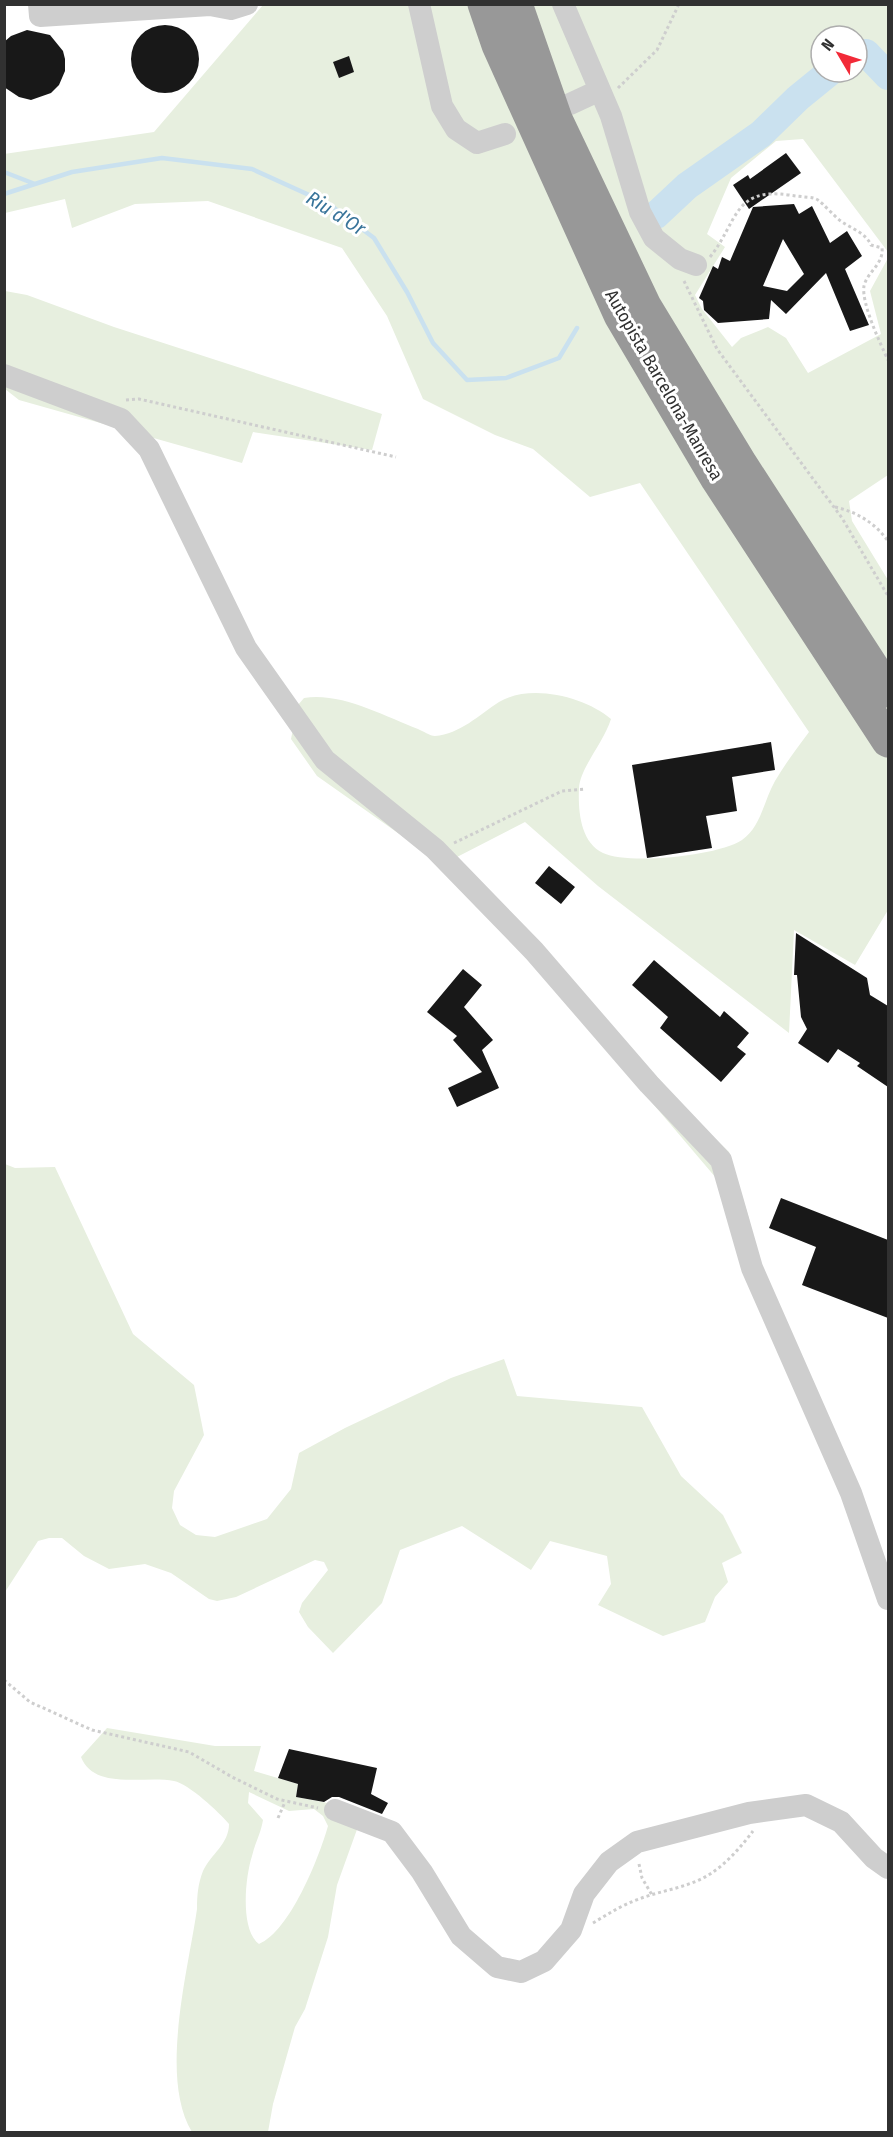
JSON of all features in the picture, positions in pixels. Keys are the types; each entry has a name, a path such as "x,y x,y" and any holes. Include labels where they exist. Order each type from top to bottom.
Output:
{"highway":[{"name":"Autopista Barcelona-Manresa","path":"484,4 498,45 625,324 717,479 888,741"},
{"name":"Autopista Barcelona-Manresa","path":"516,4 556,119 645,306 741,464 888,691"}],"street":[{"path":"39,4 39,16 210,5 231,9 247,4"},
{"path":"419,4 442,106 456,129 477,143 505,134"},
{"path":"563,4 600,96 611,116 639,212 654,238 688,262"},
{"path":"570,104 600,96"},
{"path":"4,375 121,420 149,449 246,648 325,760 435,849 534,951 649,1084 721,1160 752,1268 850,1493 888,1599"},
{"path":"335,1810 392,1832 422,1872 461,1936 498,1967 521,1972 544,1961 571,1930 584,1894 609,1862 642,1840 768,1811 806,1805 841,1822 874,1858 888,1868"}],"path":[{"path":"600,96 624,83 657,50 679,4"},
{"path":"720,243 738,212 747,201 760,194 819,198 840,221 868,238 872,245 882,248 881,260 866,283 864,291 888,360"},
{"path":"688,262 684,283 717,349 834,507 888,596"},
{"path":"106,413 118,401 139,399 396,458"},
{"path":"834,507 851,511 878,527 888,541"},
{"path":"435,849 463,840 562,791 586,789"},
{"path":"4,1680 30,1702 92,1730 189,1752 232,1778 285,1802 335,1810"},
{"path":"278,1818 285,1802"},
{"path":"586,1930 616,1908 687,1885 710,1874 731,1857 768,1811"},
{"path":"642,1840 639,1866 652,1895"}],"green space":[{"path":"263,5 888,5 888,252 803,139 776,141 731,178 707,234 725,247 695,295 702,309 732,347 741,338 768,327 786,338 808,373 881,334 870,291 888,258 888,475 849,501 852,521 888,580 888,910 855,965 794,930 789,1033 598,886 525,822 457,857 699,1123 729,1152 750,1222 722,1185 525,953 422,850 317,776 291,739 298,705 304,698 333,698 347,702 435,736 461,728 499,702 512,696 542,693 557,695 587,704 611,719 583,772 579,788 582,825 595,848 615,857 673,857 714,850 742,840 754,828 775,781 809,732 640,483 590,497 533,449 495,435 423,399 387,316 342,248 208,201 135,204 72,228 65,199 5,213 4,154 154,132"},
{"path":"5,291 27,295 114,327 382,414 372,450 253,432 242,463 19,400 5,389"},
{"path":"5,1164 15,1168 55,1167 133,1334 194,1385 204,1435 174,1491 172,1508 180,1525 196,1535 215,1537 267,1519 291,1489 299,1453 345,1428 451,1378 504,1359 517,1396 642,1407 681,1476 723,1515 742,1553 722,1563 728,1582 715,1597 705,1622 663,1636 598,1605 611,1584 607,1556 550,1541 531,1570 462,1526 400,1550 382,1603 333,1653 308,1627 299,1612 302,1603 328,1570 324,1562 315,1560 236,1597 217,1601 209,1599 171,1573 145,1564 109,1569 84,1556 62,1538 49,1538 38,1541 5,1592"},
{"path":"107,1728 215,1746 261,1746 254,1771 298,1784 296,1797 364,1810 337,1885 328,1937 305,2009 295,2027 273,2104 268,2132 192,2132 182,2109 178,2083 179,2023 199,1885 206,1865 226,1837 229,1824 203,1799 180,1783 109,1778 88,1768 81,1757","holes":["249,1792 289,1811 314,1809 323,1816 328,1826 302,1892 282,1925 259,1944 249,1927 246,1890 253,1851 263,1820 248,1803"]}],"building":[{"path":"158,25 172,25 184,30 194,40 199,59 194,78 184,88 172,93 158,93 146,88 136,78 131,66 131,52 136,40 146,30"},
{"path":"27,30 50,35 63,51 65,59 65,71 59,85 51,93 31,100 19,97 4,87 4,42 11,36"},
{"path":"349,56 354,72 339,78 333,62"},
{"path":"786,153 801,173 749,209 733,185 748,175 750,179"},
{"path":"794,204 799,214 812,206 830,243 847,231 862,256 845,269 869,325 850,331 826,273 786,314 771,300 769,319 718,323 704,310 703,301 699,298 713,266 718,269 722,257 730,261 753,207","holes":["783,239 804,274 787,291 763,286"]},
{"path":"771,742 775,770 732,777 737,811 706,816 712,848 647,858 632,765"},
{"path":"549,866 575,887 561,904 535,883"},
{"path":"796,933 867,978 870,995 888,1006 888,1087 857,1066 860,1063 838,1049 828,1063 798,1043 807,1029 801,1017 797,975 794,975"},
{"path":"654,960 720,1017 724,1011 749,1033 737,1047 746,1054 721,1082 660,1028 668,1017 632,985"},
{"path":"463,969 482,985 464,1007 493,1040 482,1050 499,1088 457,1107 448,1088 482,1072 453,1040 457,1036 427,1012"},
{"path":"781,1198 888,1240 888,1318 802,1285 816,1247 769,1228"},
{"path":"289,1749 377,1768 371,1794 388,1803 382,1814 339,1797 332,1797 324,1802 296,1797 298,1784 278,1778"}],"waterway":[{"name":"Riu d'Or","path":"869,56 888,76"},
{"name":"Riu d'Or","path":"656,215 687,186 761,134 815,84"},
{"name":"Riu d'Or","path":"4,194 72,172 162,158 252,169 329,204 374,238 407,292 433,343 467,380 506,378 559,358 577,328"},
{"path":"4,172 35,184"}]}
